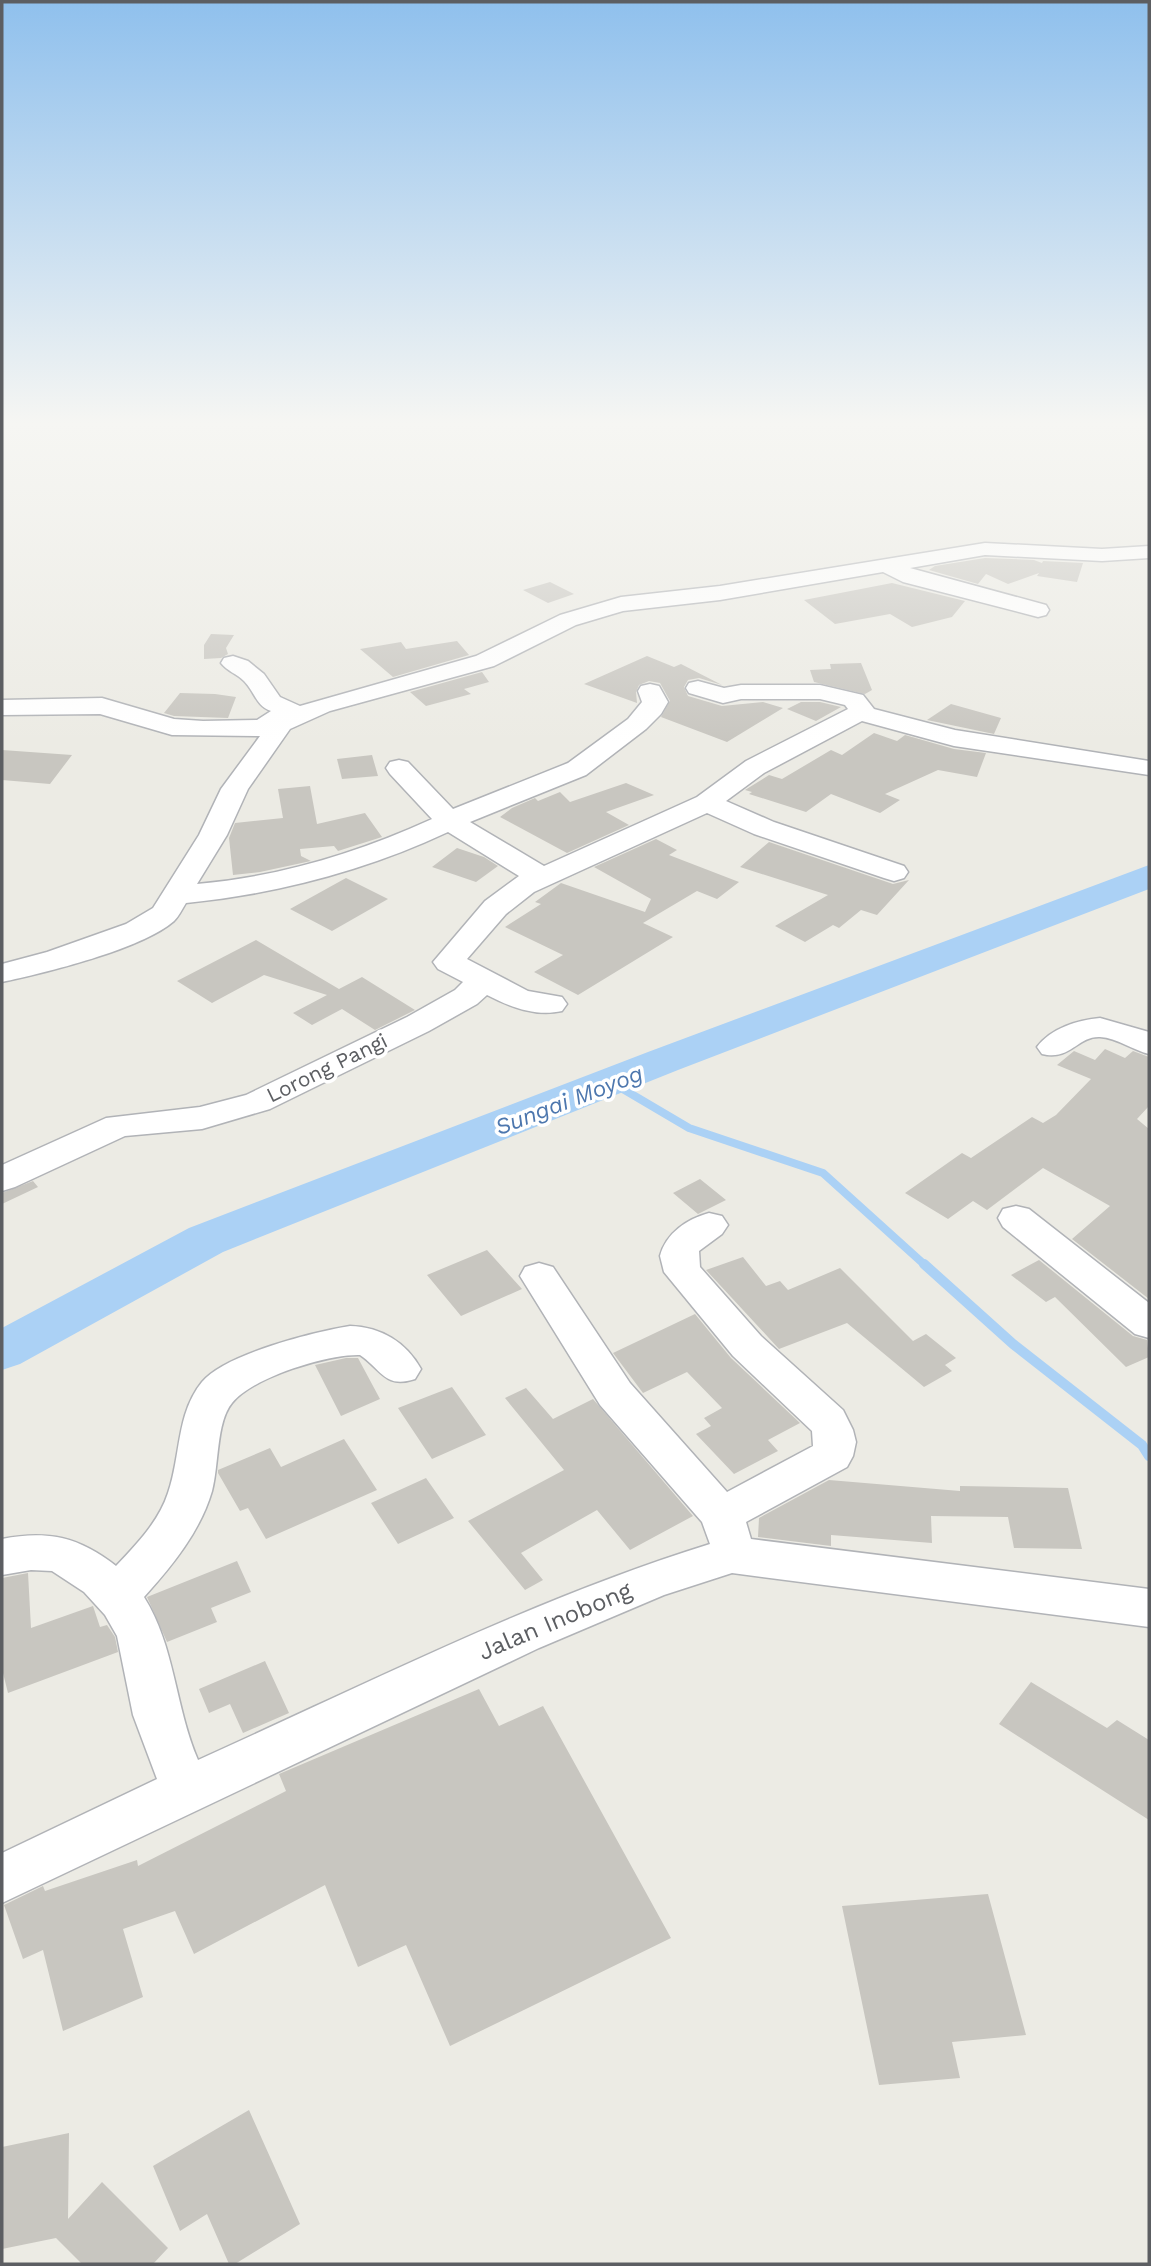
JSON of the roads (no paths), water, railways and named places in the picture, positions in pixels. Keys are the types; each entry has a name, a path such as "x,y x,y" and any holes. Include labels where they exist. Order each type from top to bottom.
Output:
{"street":[{"path":"2,707 102,706 172,727 263,727 300,710 485,661 557,625 602,608 640,601 720,593 985,550 1102,555 1149,552"},
{"path":"884,565 911,577 1038,610"},
{"path":"233,663 256,680 270,702 300,710"},
{"path":"698,688 723,696 741,692 820,692 854,700 861,709 859,713"},
{"path":"176,895 230,890 335,867 450,822 500,798 553,780 590,761 652,709 655,702 650,691"},
{"path":"2,973 58,959 137,930 164,914 213,835 235,789 281,724 300,710"},
{"path":"551,1004 520,1000 449,962 479,923 539,876 556,872 707,803 755,767 810,736 859,713 954,738 1146,768"},
{"path":"399,768 450,822 539,876"},
{"path":"707,803 764,828 894,872"},
{"name":"Lorong Pangi","path":"2,1179 118,1126 202,1118 258,1102 418,1024 466,996 484,980"},
{"path":"1054,1047 1077,1031 1091,1027 1113,1030 1149,1044"},
{"path":"1016,1218 1149,1324"},
{"path":"539,1276 615,1394 727,1535 832,1455 836,1444 834,1430 828,1421 747,1346 683,1272 679,1264 682,1244 709,1226"},
{"path":"116,1597 169,1538 190,1493 208,1409 218,1391 229,1380 299,1353 360,1340 377,1346 401,1369"},
{"name":"Jalan Inobong","path":"2,1879 187,1789 569,1614 650,1581 727,1535 1149,1608"},
{"path":"2,1557 49,1552 71,1559 92,1572 116,1597 136,1627 157,1715 187,1789"}],"waterway":[{"name":"Sungai Moyog","path":"2,1351 206,1240 663,1061 1149,876"},
{"path":"611,1082 689,1128 823,1173 926,1266"},
{"path":"924,1264 1013,1344 1142,1445 1149,1456"}]}
